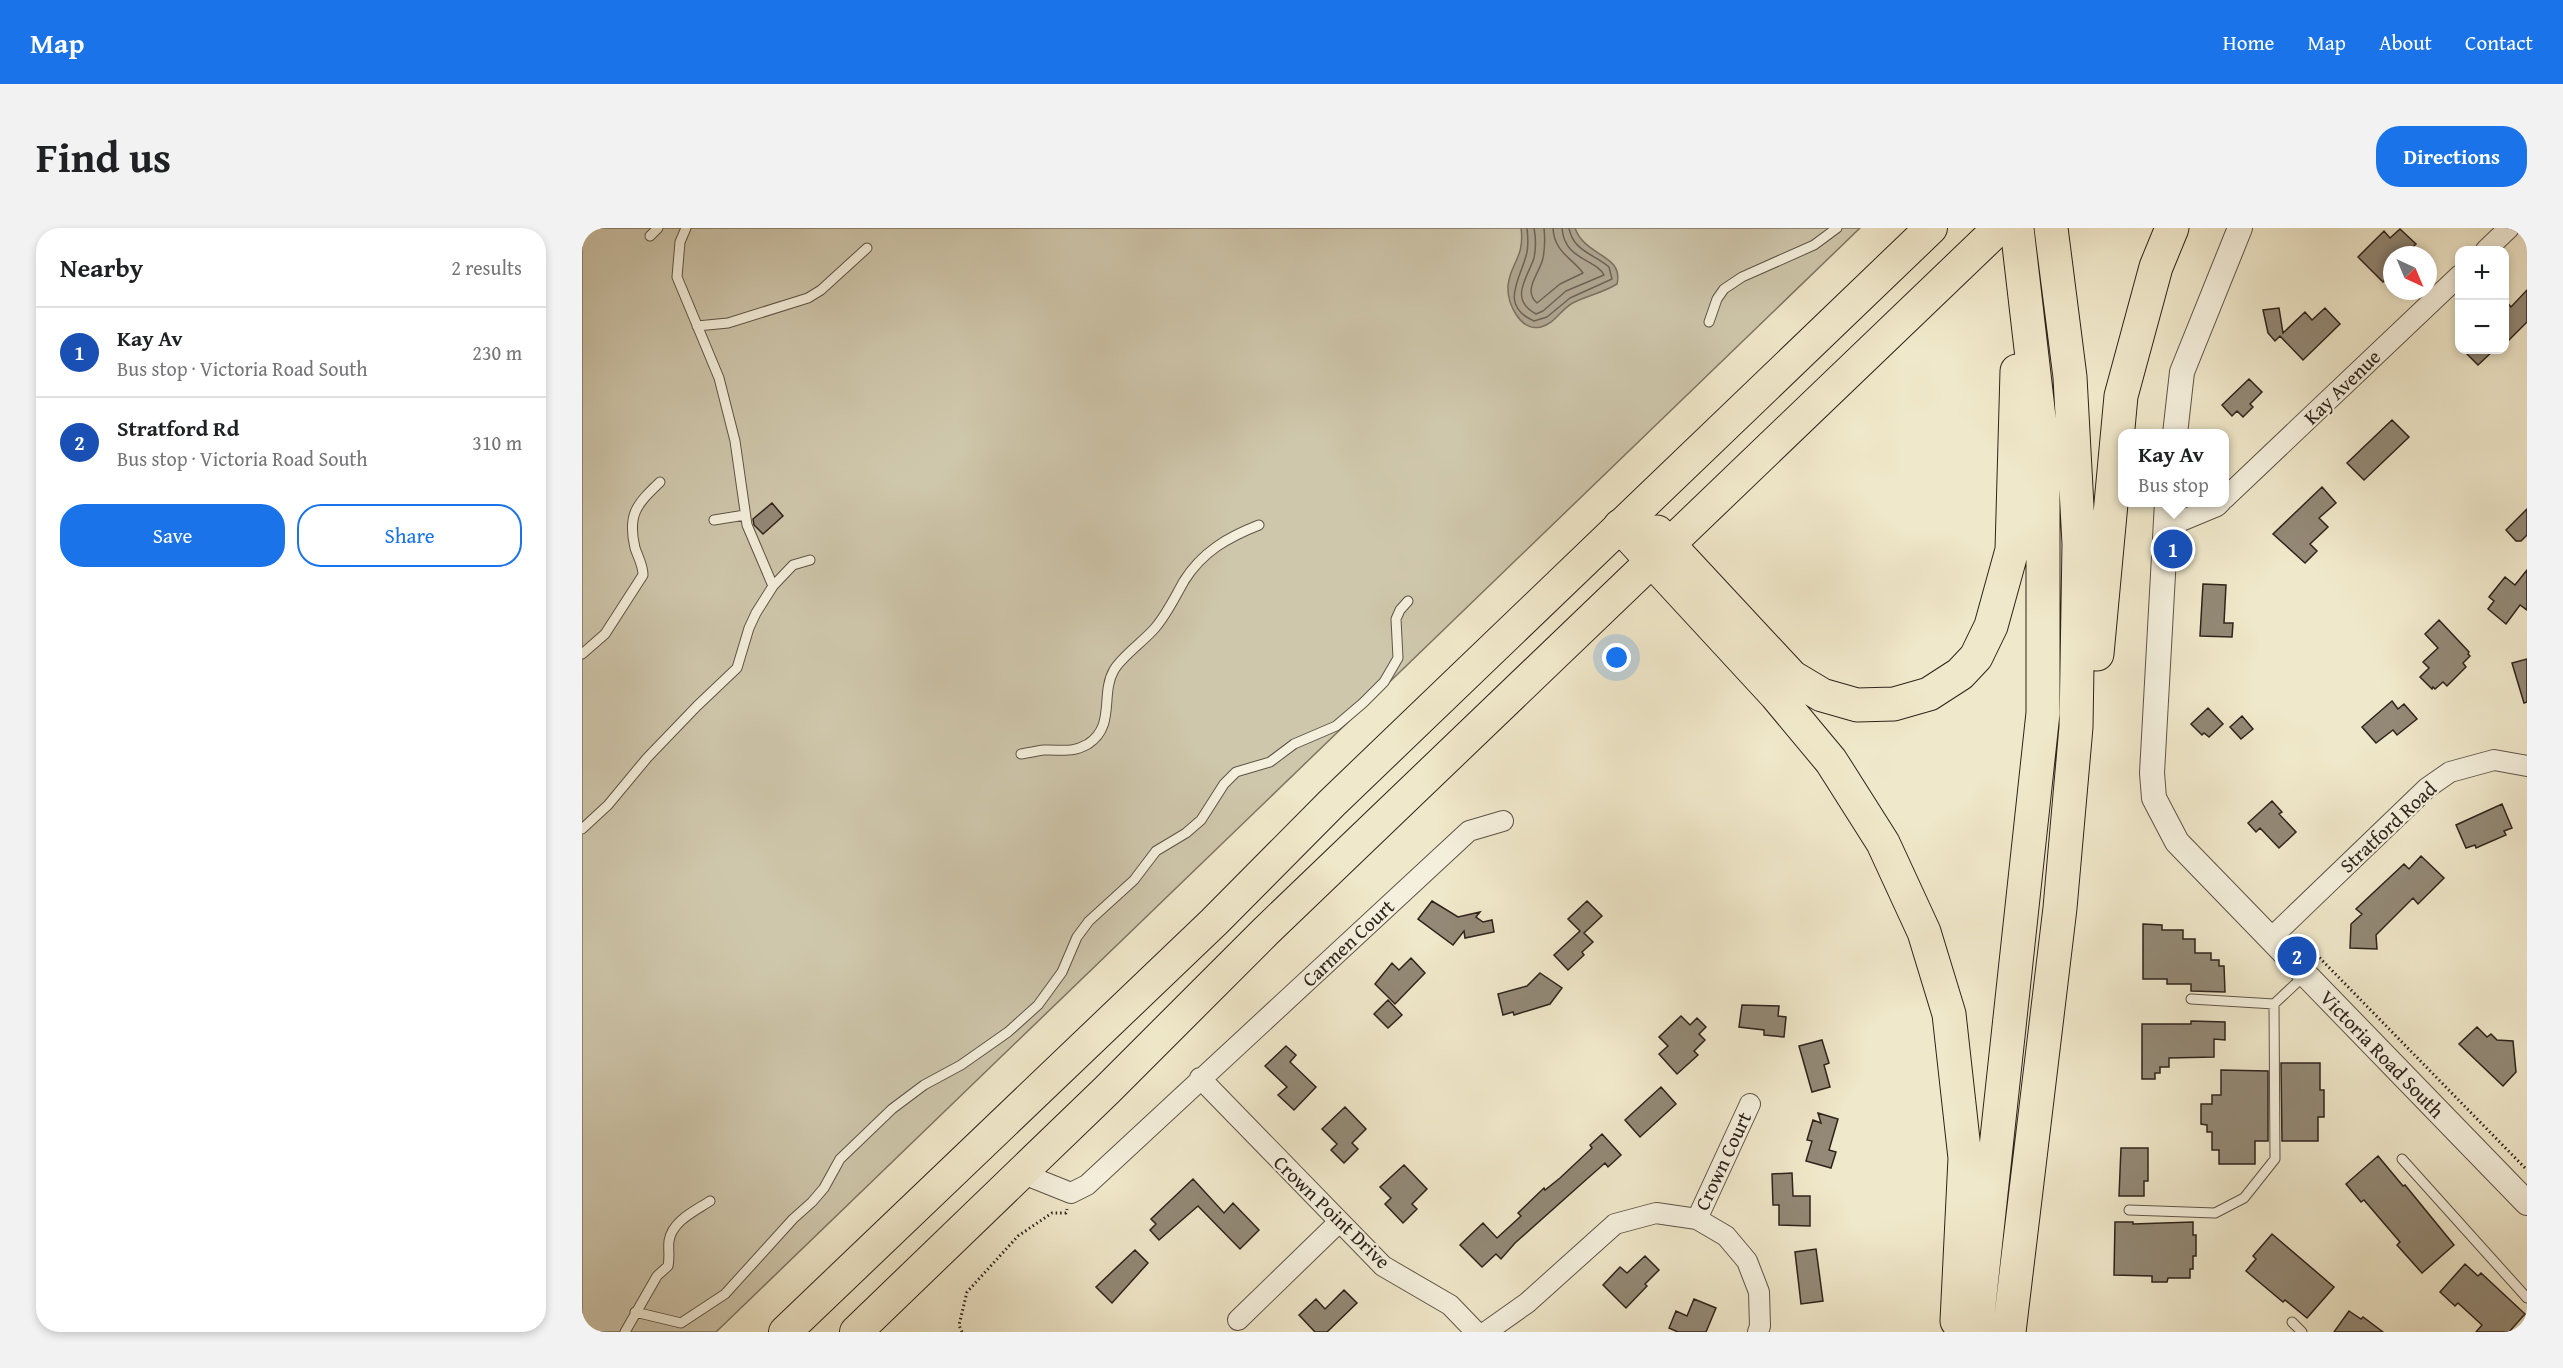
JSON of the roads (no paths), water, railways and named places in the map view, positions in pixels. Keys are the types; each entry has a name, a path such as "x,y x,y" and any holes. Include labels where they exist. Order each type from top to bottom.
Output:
{"highway":[{"path":"785,1332 1214,922 1332,803 1931,228"},
{"path":"1628,518 1660,552 1792,677 1822,695 1857,705 1894,704 1929,694 1960,674 1976,657 1991,626 2012,550 2019,308 2016,228"},
{"path":"1976,1332 2043,714 2043,452 2016,228"},
{"path":"2009,1332 2060,908 2076,727 2079,544 2070,377 2051,228"},
{"path":"2060,908 2085,772 2121,396 2156,267 2172,228"},
{"path":"856,1332 1107,1090 1266,931 1989,238"},
{"path":"1660,552 1831,760 1883,843 1924,932 1949,1014 1965,1158 1956,1332"},
{"path":"1107,1090 1192,988 1337,843 1343,835 1345,823 1343,816 1332,803"},
{"path":"1021,1173 1008,1154 1008,1139 1011,1131 1149,996 1214,922"}],"street":[{"path":"2176,429 2182,372 2240,228"},
{"path":"2490,246 2509,228"},
{"name":"Kay Avenue","path":"2229,494 2455,280"},
{"name":"Victoria Road South","path":"2166,507 2152,773 2154,798 2177,842 2277,932 2305,975 2527,1203"},
{"path":"2164,528 2210,507"},
{"name":"Stratford Road","path":"2277,932 2427,788 2450,772 2494,760 2527,766"},
{"name":"Carmen Court","path":"1021,1173 1071,1193 1087,1185 1469,831 1503,821"},
{"name":"Crown Point Drive","path":"1200,1078 1383,1266 1450,1305 1476,1332"},
{"name":"Crown Court","path":"1697,1219 1750,1104"},
{"path":"1486,1332 1527,1303 1615,1224 1656,1213 1697,1219 1726,1236 1747,1261 1759,1292 1760,1326 1758,1332"},
{"path":"1238,1320 1339,1222"}],"lane":[{"path":"650,236 658,228"},
{"path":"686,228 680,242 676,277 709,349 729,408 743,487 747,525 774,586"},
{"path":"1709,322 1717,300 1724,289 1742,277 1814,245 1837,228"},
{"path":"698,326 728,323 808,298 821,290 867,248"},
{"path":"582,654 605,634 643,575 632,528 639,502 660,482"},
{"path":"714,520 745,515"},
{"path":"1021,754 1045,750 1063,752 1075,750 1089,743 1101,733 1106,719 1108,682 1114,668 1157,626 1186,578 1203,557 1233,535 1259,525"},
{"path":"582,829 608,805 648,758 736,668 756,613 774,586 793,565 810,560"},
{"path":"635,1312 681,1323 725,1294 793,1219 812,1202 824,1188 840,1160 862,1135 924,1084 962,1065 999,1039 1038,1005 1062,972 1077,937 1089,921 1134,880 1156,851 1186,833 1201,820 1224,784 1236,772 1270,762 1294,744 1336,726 1384,682 1398,658 1396,619 1408,601"},
{"path":"2192,999 2274,1004 2305,975"},
{"path":"2129,1209 2215,1213 2244,1198 2275,1159 2274,1004"},
{"path":"2402,1159 2527,1298"},
{"path":"625,1332 657,1276 668,1266 669,1240 675,1227 684,1218 710,1201"},
{"path":"2292,1322 2302,1332"}],"water":[{"path":"1521,228 1575,228 1587,245 1615,267 1618,274 1617,284 1571,304 1546,325 1534,327 1527,325 1516,315 1508,293 1509,278 1521,246"}],"place":[{"name":"Kay Av","path":"2173,549"},
{"name":"Stratford Rd","path":"2297,956"}]}
